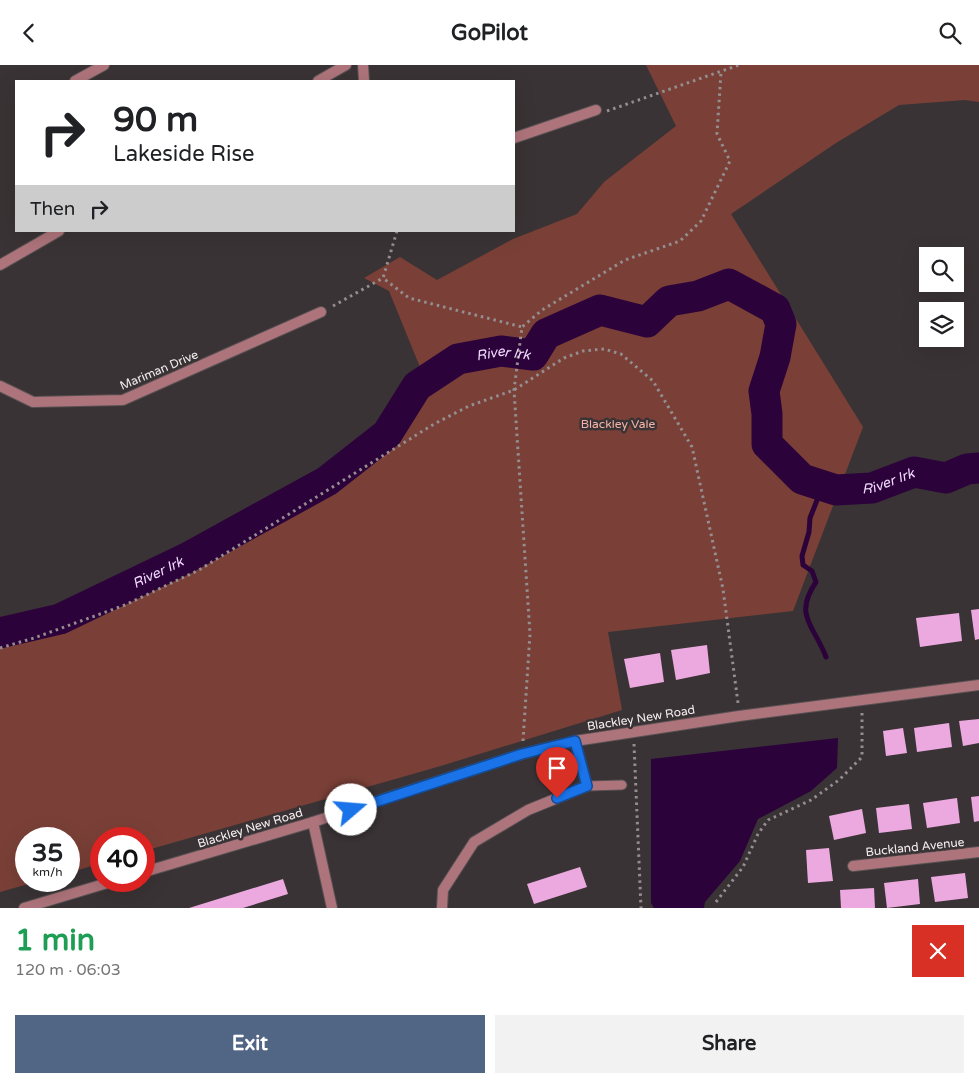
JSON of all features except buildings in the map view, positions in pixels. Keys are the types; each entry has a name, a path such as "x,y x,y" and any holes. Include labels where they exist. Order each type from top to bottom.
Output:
{"street":[{"path":"78,80 104,65"},
{"path":"320,80 346,65"},
{"path":"363,65 364,80"},
{"path":"515,138 596,110"},
{"path":"0,265 57,232"},
{"name":"Mariman Drive","path":"0,386 33,402 124,400 321,312"},
{"name":"Blackley New Road","path":"155,870 313,822 522,754 575,741 739,716 979,685"},
{"path":"442,908 443,890 474,842 528,810 587,786 575,741"},
{"path":"313,822 332,908"},
{"name":"Buckland Avenue","path":"853,866 979,852"},
{"path":"24,908 90,888"}],"lane":[{"path":"587,786 622,785"}],"path":[{"path":"596,110 601,113 739,65"},
{"path":"522,754 530,634 514,391 522,327 542,310 625,260 680,241 701,221 730,161 717,134 721,72"},
{"path":"321,312 383,279 397,232"},
{"path":"383,279 409,298 522,327"},
{"path":"0,648 34,638 125,605 199,570 434,423 469,406 514,391 564,358 583,351 604,349 621,354 654,381 692,447 723,589 739,716"},
{"path":"716,902 743,867 758,835 768,820 811,800 839,780 862,757 862,700"},
{"path":"634,731 642,908"}],"green space":[{"name":"Blackley Vale","path":"646,65 979,65 979,102 965,100 899,105 836,143 731,214 863,427 793,611 608,632 622,710 444,765 155,848 155,827 90,827 90,866 80,870 80,827 15,827 15,888 0,892 0,636 16,634 87,612 214,546 393,433 420,367 389,291 364,278 400,257 437,280 513,239 577,214 604,182 676,126"}],"shaded area":[{"path":"838,738 837,768 811,791 758,819 740,861 705,902 704,908 654,908 651,903 651,759"}],"waterway":[{"name":"River Irk","path":"0,633 60,619 187,558 327,481 387,434 417,386 458,359 501,351 533,355 546,334 600,310 647,322 669,301 698,296 729,284 775,309 781,324 775,357 764,391 767,414 767,444 802,479 836,490 872,488 914,472 946,478 967,469 979,468"},
{"path":"823,485 810,518 809,532 802,556 803,565 812,571 816,582 809,594 806,612 811,628 826,657"}],"route":[{"path":"351,810 522,754 575,741 587,786 557,798"}]}
